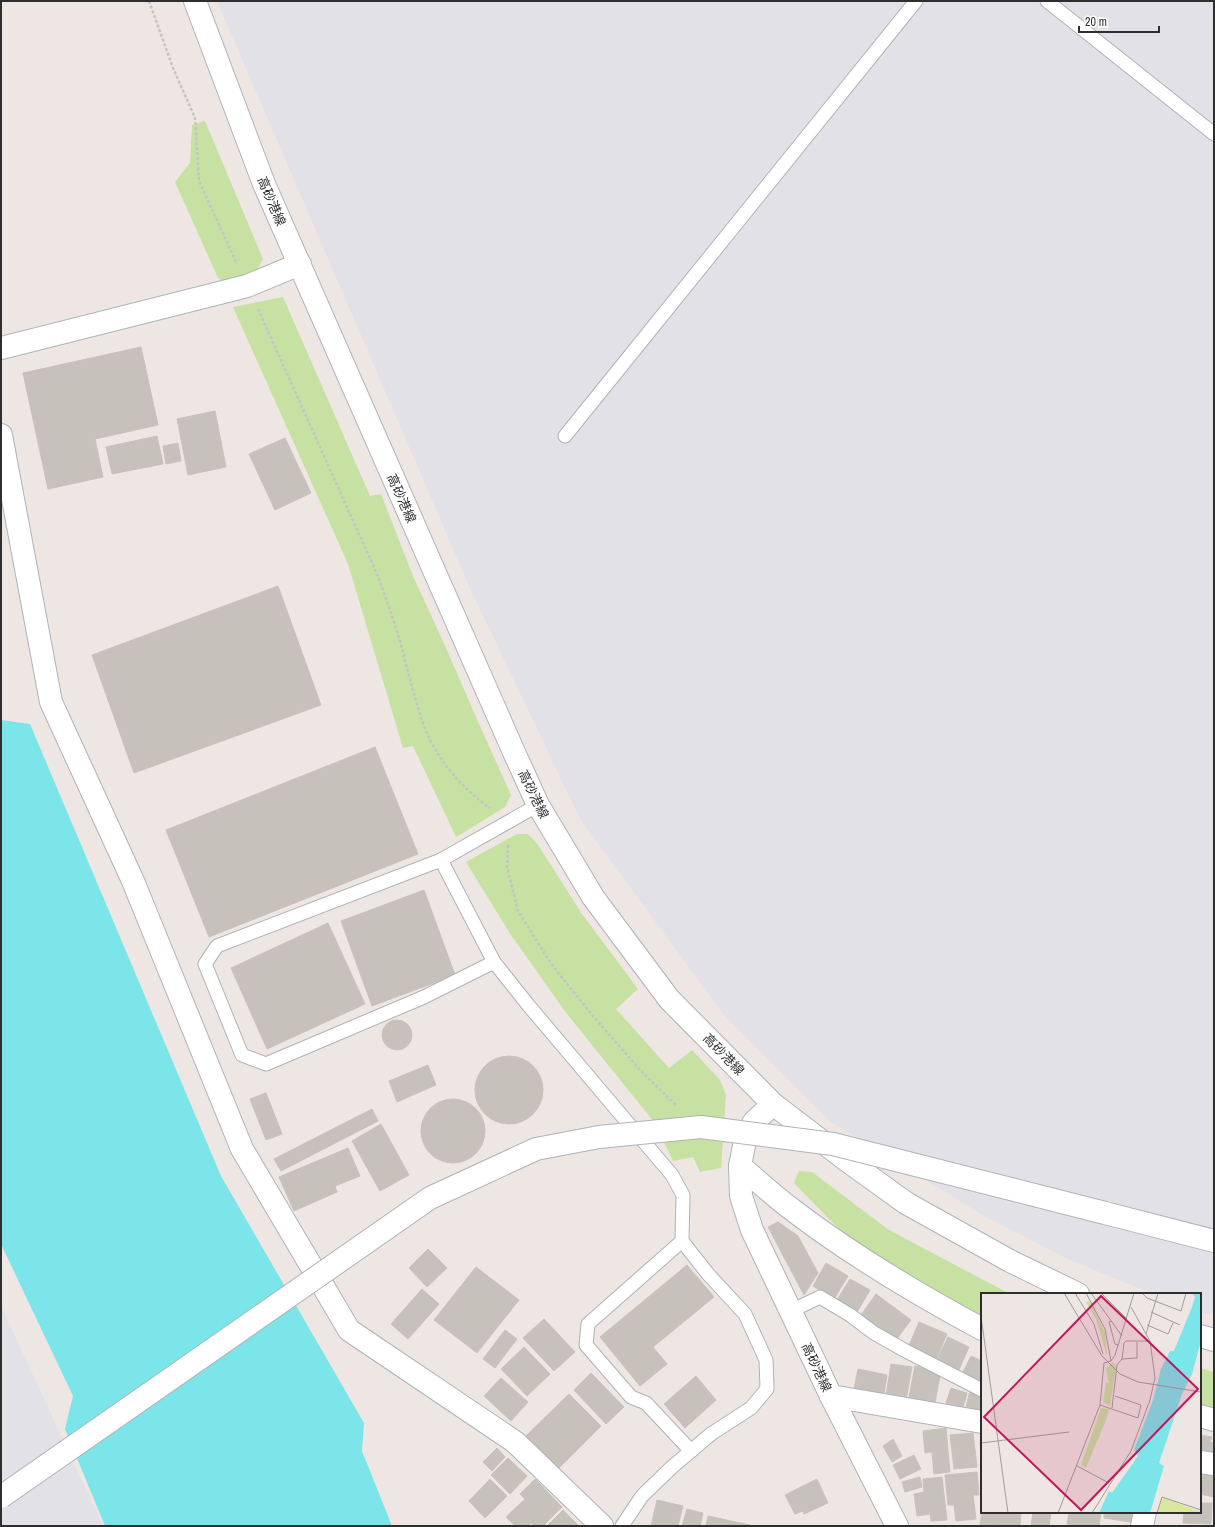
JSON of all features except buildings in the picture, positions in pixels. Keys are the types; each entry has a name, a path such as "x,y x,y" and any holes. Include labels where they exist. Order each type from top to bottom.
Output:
{"street":[{"name":"高砂港線","path":"195,1 264,184 538,805 593,897 669,999 773,1104 754,1122 746,1136 740,1166 741,1196 752,1230 830,1396 897,1526"},
{"path":"1,348 247,286 300,264"},
{"path":"1,435 51,702 133,881 242,1148 349,1330 515,1442 602,1526"},
{"path":"773,1104 844,1159 906,1203 1010,1262 1076,1293"},
{"path":"1,1497 430,1198 536,1149 599,1137 701,1127 833,1144 1214,1241"},
{"path":"740,1166 794,1211 870,1264 921,1296 981,1328"},
{"path":"1201,1336 1214,1340"},
{"path":"830,1396 981,1422"},
{"path":"1201,1416 1214,1420"},
{"path":"1201,1462 1214,1464"},
{"path":"1142,1526 1145,1513"}],"lane":[{"path":"565,436 916,1"},
{"path":"1047,1 1214,134"},
{"path":"494,962 424,997 266,1064 242,1055 205,964 216,946 441,860 538,805"},
{"path":"441,860 494,962 529,1006 672,1175 683,1195 682,1241 708,1274 745,1314 766,1360 767,1389 751,1408 711,1434 691,1451 642,1496 622,1526"},
{"path":"682,1241 588,1324 586,1345 631,1397 646,1403 691,1451"},
{"path":"791,1311 820,1297 850,1315 880,1336 981,1389"}],"path":[{"path":"149,1 173,68 195,118 199,181 377,574 402,647 423,721 437,752 447,767 466,788 488,807 510,821 507,868 518,911 552,964 593,1016 641,1071 680,1108"}],"shaded area":[{"path":"217,1 1214,1 1214,1316 1201,1312 1201,1293 1151,1293 1068,1259 986,1217 830,1121 724,1015 580,819 469,586"},
{"path":"1,1306 103,1526 1,1526"}],"green space":[{"path":"205,121 263,259 257,270 225,283 218,278 175,182 190,163 192,125"},
{"path":"283,297 370,496 381,494 413,576 511,795 505,807 456,837 413,746 403,748 348,564 233,307"},
{"path":"517,834 528,834 538,845 582,914 638,989 616,1009 669,1068 692,1050 720,1080 726,1095 721,1168 700,1172 693,1157 673,1161 655,1123 567,1014 511,935 466,862"},
{"path":"799,1171 812,1172 889,1230 1008,1293 981,1293 981,1317 958,1306 865,1250 839,1229 794,1183"},
{"path":"1201,1368 1214,1372 1214,1410 1201,1406"}],"water":[{"path":"1,720 30,724 221,1176 364,1423 362,1451 392,1526 105,1526 65,1429 73,1396 1,1244"}]}
